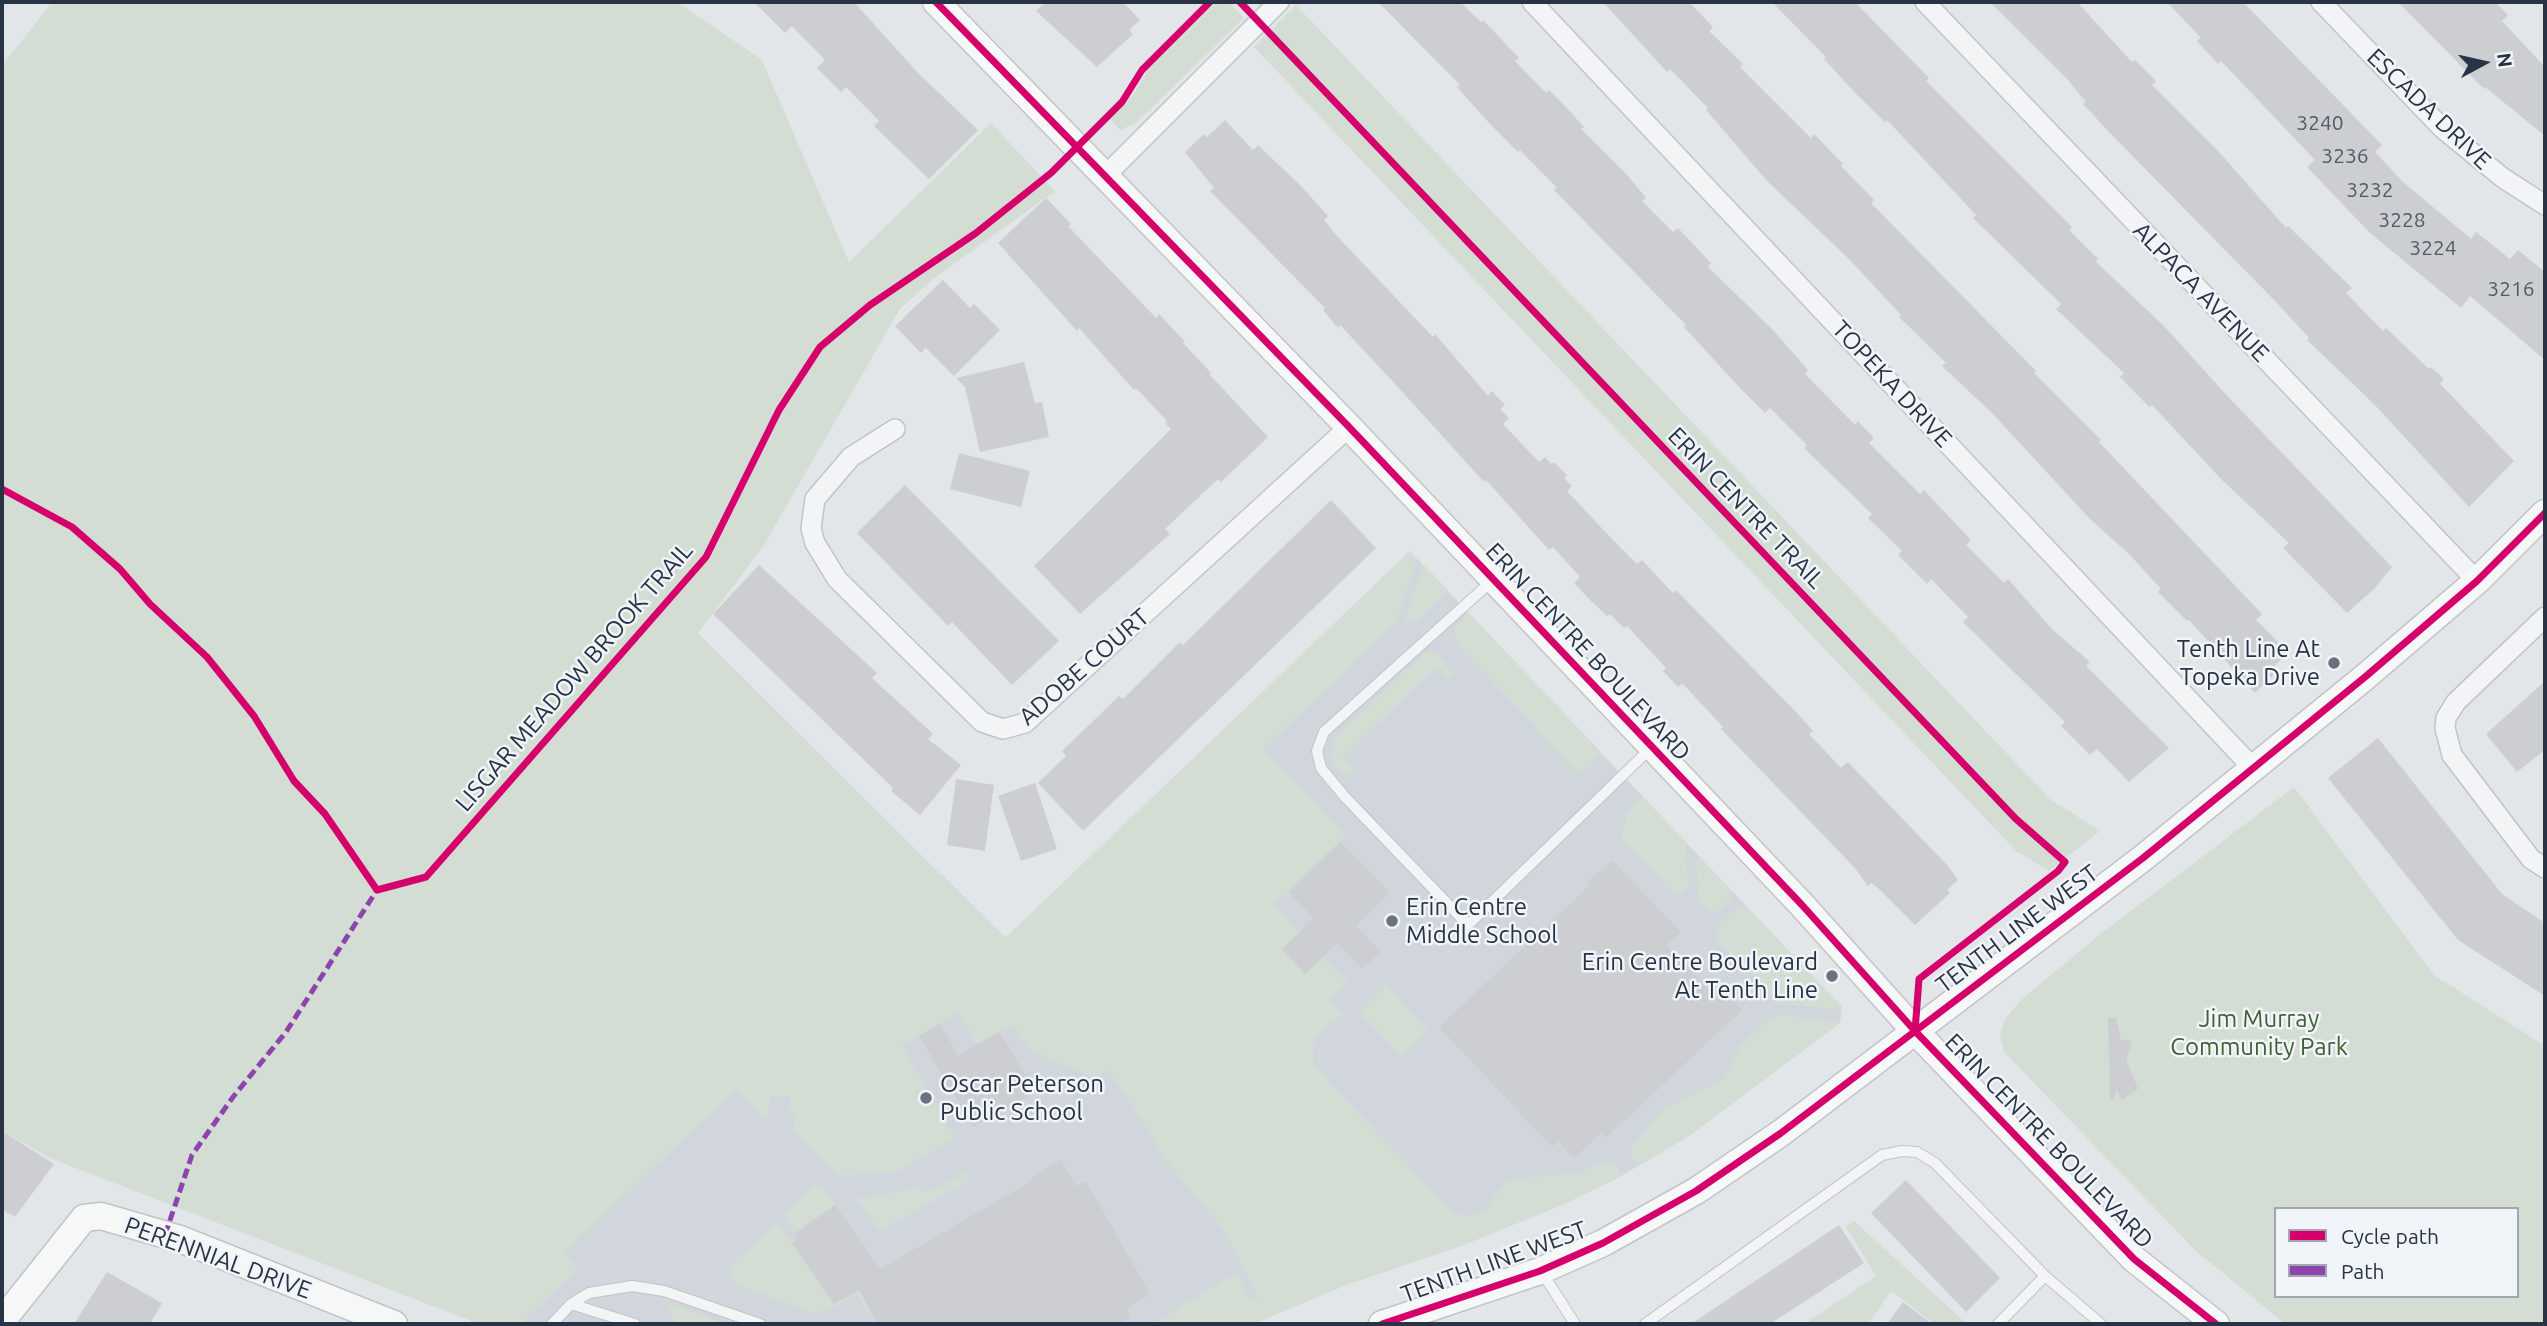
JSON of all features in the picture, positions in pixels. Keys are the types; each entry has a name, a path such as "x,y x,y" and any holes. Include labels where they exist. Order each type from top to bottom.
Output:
{"street":[{"name":"ERIN CENTRE BOULEVARD","path":"936,2 1349,428 1652,747 1915,1031 2134,1259 2216,1324"},
{"path":"1106,175 1279,2"},
{"name":"TOPEKA DRIVE","path":"1532,2 2252,767"},
{"name":"ALPACA AVENUE","path":"1925,2 2477,581"},
{"name":"ESCADA DRIVE","path":"2321,2 2443,129 2502,178 2545,205"},
{"name":"ADOBE COURT","path":"895,429 851,457 815,499 811,527 815,543 838,579 982,722 1003,729 1025,723 1349,428"},
{"name":"TENTH LINE WEST","path":"1382,1324 1540,1271 1603,1242 1696,1191 1781,1133 2143,858 2365,677 2477,581 2545,513"},
{"path":"2545,617 2456,702 2446,718 2445,728 2452,755 2531,859 2545,868"},
{"name":"PERENNIAL DRIVE","path":"2,1321 84,1218 101,1216 180,1239 380,1322"}],"lane":[{"path":"1493,580 1324,732 1317,751 1321,768 1345,797 1468,925 1652,747"},
{"path":"1644,1324 1882,1156 1902,1151 1917,1152 1935,1163 2045,1276 2101,1324"},
{"path":"1540,1271 1575,1324"},
{"path":"1998,1324 2045,1276"},
{"path":"552,1324 571,1304 589,1293 632,1286 664,1291 760,1324"},
{"path":"571,1304 635,1324"}],"shaded area":[{"name":"Erin Centre Middle School","path":"1410,551 1842,1007 1840,1023 1689,1136 1616,1179 1562,1205 1461,1246 1346,1285 1253,1324 479,1324 471,1321 940,873 1006,938"}],"green space":[{"path":"52,2 677,2 762,60 849,262 991,123 1055,191 933,279 900,309 764,545 698,633 1005,938 1410,551 1417,559 1396,623 1263,749 1346,836 1274,905 1299,933 1282,950 1305,973 1322,957 1348,983 1329,1001 1342,1014 1317,1037 1313,1047 1313,1065 1454,1213 1464,1216 1476,1214 1486,1208 1503,1185 1514,1178 1579,1174 1601,1161 1619,1167 1619,1177 1562,1205 1461,1246 1346,1285 1253,1324 1154,1324 1236,1272 1251,1300 1258,1297 1225,1232 1165,1159 1141,1117 1106,1069 1092,1078 1028,1049 1013,1024 977,1044 958,1012 902,1046 955,1138 895,1172 838,1176 794,1131 795,1112 789,1111 790,1096 770,1096 767,1115 763,1117 735,1090 564,1252 578,1269 520,1324 479,1324 52,1159 2,1131 2,66"},
{"path":"1217,2 1228,2 1244,18 1136,123 1120,130 1110,119 1133,95 1147,71"},
{"path":"1296,5 2050,799 2100,831 2049,871 2016,851 1254,47"},
{"path":"1424,565 1447,589 1419,620 1404,620"},
{"path":"1469,613 1602,753 1581,775 1459,646 1454,633 1456,625"},
{"path":"1427,651 1436,653 1454,675 1448,678 1437,667 1342,757 1352,768 1352,772 1345,775 1335,765 1332,753 1335,737"},
{"name":"Jim Murray Community Park","path":"2294,787 2434,975 2545,1046 2545,1324 2285,1324 2195,1250 2004,1052 2000,1036 2005,1019 2022,999 2103,932"},
{"path":"1643,797 1686,842 1688,887 1680,894 1673,893 1622,839 1627,812"},
{"path":"1699,856 1732,891 1731,898 1720,911 1709,911 1698,900 1696,859"},
{"path":"1745,905 1842,1009 1781,1004 1717,941 1717,927 1738,907"},
{"path":"1386,986 1428,1031 1401,1056 1359,1012"},
{"path":"1785,1015 1840,1023 1689,1136 1641,1164 1633,1161 1630,1148 1663,1110 1724,1079 1740,1046 1771,1018"},
{"path":"965,1172 969,1180 880,1231 857,1199 918,1188 928,1193"},
{"path":"816,1185 823,1186 835,1205 794,1234 785,1214"},
{"path":"1854,1221 1967,1324 1934,1324 1894,1293 1890,1293 1868,1324 1804,1324 1876,1276 1846,1227"},
{"path":"775,1224 780,1226 834,1304 859,1290 871,1313 869,1315 857,1294 829,1310 809,1312 736,1284 731,1272 734,1262"},
{"path":"671,1304 725,1324 676,1324 667,1309"}],"building":[{"path":"754,2 854,2 918,73 978,130 929,179 874,126 879,121 846,87 841,92 817,68 825,60 792,26 785,33"},
{"path":"1045,2 1123,2 1140,20 1129,30 1133,34 1097,67 1036,11"},
{"path":"1378,2 1460,2 1481,22 1483,20 1519,58 1515,61 1546,93 1549,90 1565,106 1584,127 1581,129 1628,176 1646,198 1642,201 1673,232 1678,228 1711,263 1708,267 1773,330 1808,370 1805,374 1855,425 1858,421 1874,438 1869,443 1920,494 1924,490 1971,540 1966,545 2004,583 2008,579 2052,629 2090,662 2086,666 2169,748 2129,782 2097,749 2090,755 2061,726 2065,722 1963,622 1968,617 1931,579 1927,584 1898,555 1902,551 1868,518 1872,514 1804,448 1807,445 1770,408 1765,413 1740,388 1684,327 1686,325 1554,190 1557,188 1520,150 1518,152 1489,123 1457,87 1460,85"},
{"path":"1603,2 1689,2 1713,27 1709,31 1743,64 1740,67 1811,138 1814,134 1843,164 1841,166 1874,200 1871,203 2036,371 2034,373 2101,440 2099,442 2262,614 2256,620 2288,652 2271,670 2275,673 2255,693 2189,620 2158,592 2161,589 2129,554 2089,518 1993,414 1942,366 1946,363 1899,317 1901,315 1849,259 1767,181 1706,110 1708,108 1670,69 1667,72"},
{"path":"1772,2 1855,2 1929,78 1926,81 2072,227 2069,230 2098,259 2096,262 2164,326 2232,401 2392,567 2374,589 2347,613 2283,548 2289,543 2221,479 2152,405 2149,407 2120,377 2124,373 2056,309 2061,304 1973,218 1976,215 1887,120 1885,122 1856,94 1824,59 1826,57"},
{"path":"1990,2 2077,2 2132,62 2135,60 2156,81 2152,85 2220,153 2286,228 2288,226 2352,288 2346,293 2383,331 2386,328 2429,369 2431,367 2444,379 2440,384 2514,461 2469,507 2375,405 2307,340 2309,338 2277,303 2107,130 2083,104 2086,102 2068,80"},
{"path":"2167,2 2243,2 2382,145 2375,152 2403,182 2471,239 2476,232 2510,259 2518,250 2545,272 2545,360 2470,296 2461,308 2369,232 2307,167 2315,160 2221,61 2218,64 2197,41 2201,38"},
{"path":"2398,2 2495,2 2508,15 2502,21 2545,67 2545,136 2485,87 2484,89"},
{"path":"1225,120 1253,150 1258,145 1300,185 1328,216 1324,220 1336,235 1433,337 1435,334 1488,396 1492,391 1505,405 1500,409 1509,418 1503,424 1539,462 1545,457 1567,475 1564,478 1572,486 1567,491 1613,540 1637,564 1642,560 1670,590 1674,593 1676,590 1798,714 1813,731 1809,734 1841,768 1848,762 1948,866 1958,880 1947,890 1950,893 1915,925 1878,888 1871,883 1868,886 1854,867 1721,729 1723,727 1682,683 1678,687 1663,671 1666,668 1627,626 1624,628 1590,600 1574,583 1580,577 1553,547 1549,550 1340,325 1338,328 1323,310 1325,308 1210,191 1214,188 1185,152 1204,134 1207,137"},
{"path":"1046,198 1071,224 1068,226 1156,318 1159,314 1211,373 1209,374 1268,437 1221,482 1218,479 1165,529 1170,534 1080,614 1034,566 1171,429 1165,423 1167,421 1136,388 1134,390 1079,328 1077,331 998,243"},
{"path":"943,280 970,308 974,304 1000,330 954,376 926,348 921,353 895,326"},
{"path":"1024,362 1035,403 1042,402 1049,437 980,452 965,387 956,378"},
{"path":"959,453 1030,471 1021,507 950,489"},
{"path":"905,485 1059,641 1012,685 952,622 948,626 857,533"},
{"path":"1331,500 1376,548 1083,831 1038,783 1066,756 1062,751 1119,696 1123,699 1180,642 1183,645"},
{"path":"759,565 877,673 872,678 933,734 928,739 961,765 920,815 891,791 893,788 713,614"},
{"path":"2545,681 2545,750 2517,772 2486,734"},
{"path":"2378,738 2502,894 2545,923 2545,996 2458,940 2328,778"},
{"path":"956,779 994,785 985,851 947,845"},
{"path":"1035,783 1057,849 1021,861 998,796"},
{"path":"1340,842 1390,893 1356,925 1381,952 1362,969 1337,943 1305,974 1282,949 1314,918 1289,892"},
{"name":"Erin Centre Middle School","path":"1612,860 1681,932 1667,945 1717,998 1725,991 1742,1010 1606,1138 1601,1133 1574,1158 1558,1141 1552,1147 1439,1027 1590,885 1587,883"},
{"path":"2116,1017 2121,1040 2132,1041 2126,1059 2138,1089 2122,1100 2117,1089 2113,1100 2110,1100 2108,1018"},
{"path":"940,1024 958,1055 1000,1032 1035,1092 973,1127 919,1036"},
{"path":"2,1131 54,1164 15,1217 2,1209"},
{"path":"1061,1160 1076,1187 1086,1181 1150,1294 1126,1308 1131,1317 1119,1324 878,1324 859,1290 834,1304 792,1243 798,1239 794,1234 835,1205 880,1269 1034,1180 1032,1177"},
{"path":"1906,1180 2000,1278 1966,1312 1871,1213"},
{"path":"1839,1225 1864,1263 1770,1324 1691,1324"},
{"path":"107,1272 162,1303 150,1324 74,1324"},
{"path":"1903,1302 1932,1324 1887,1324"}],"marked path":[{"path":"165,1235 192,1155 233,1097 286,1032 377,890"}],"cycle path":[{"path":"936,2 1349,427 1802,905 1915,1031 2134,1259 2216,1324"},
{"name":"LISGAR MEADOW BROOK TRAIL","path":"2,489 72,527 120,569 150,604 207,657 254,716 294,781 325,814 377,890 426,877 706,557 779,410 820,347 870,305 976,233 1051,173 1122,102 1142,70 1210,2"},
{"name":"ERIN CENTRE TRAIL","path":"1240,2 2016,819 2065,862 2058,871 1919,979 1915,1031"},
{"path":"1382,1324 1540,1271 1603,1243 1696,1191 1781,1133 2143,858 2365,677 2477,581 2545,513"}],"place":[{"name":"Tenth Line At Topeka Drive","path":"2334,663"},
{"name":"Erin Centre Middle School","path":"1392,921"},
{"name":"Erin Centre Boulevard At Tenth Line","path":"1832,976"},
{"name":"Oscar Peterson Public School","path":"926,1098"}]}
